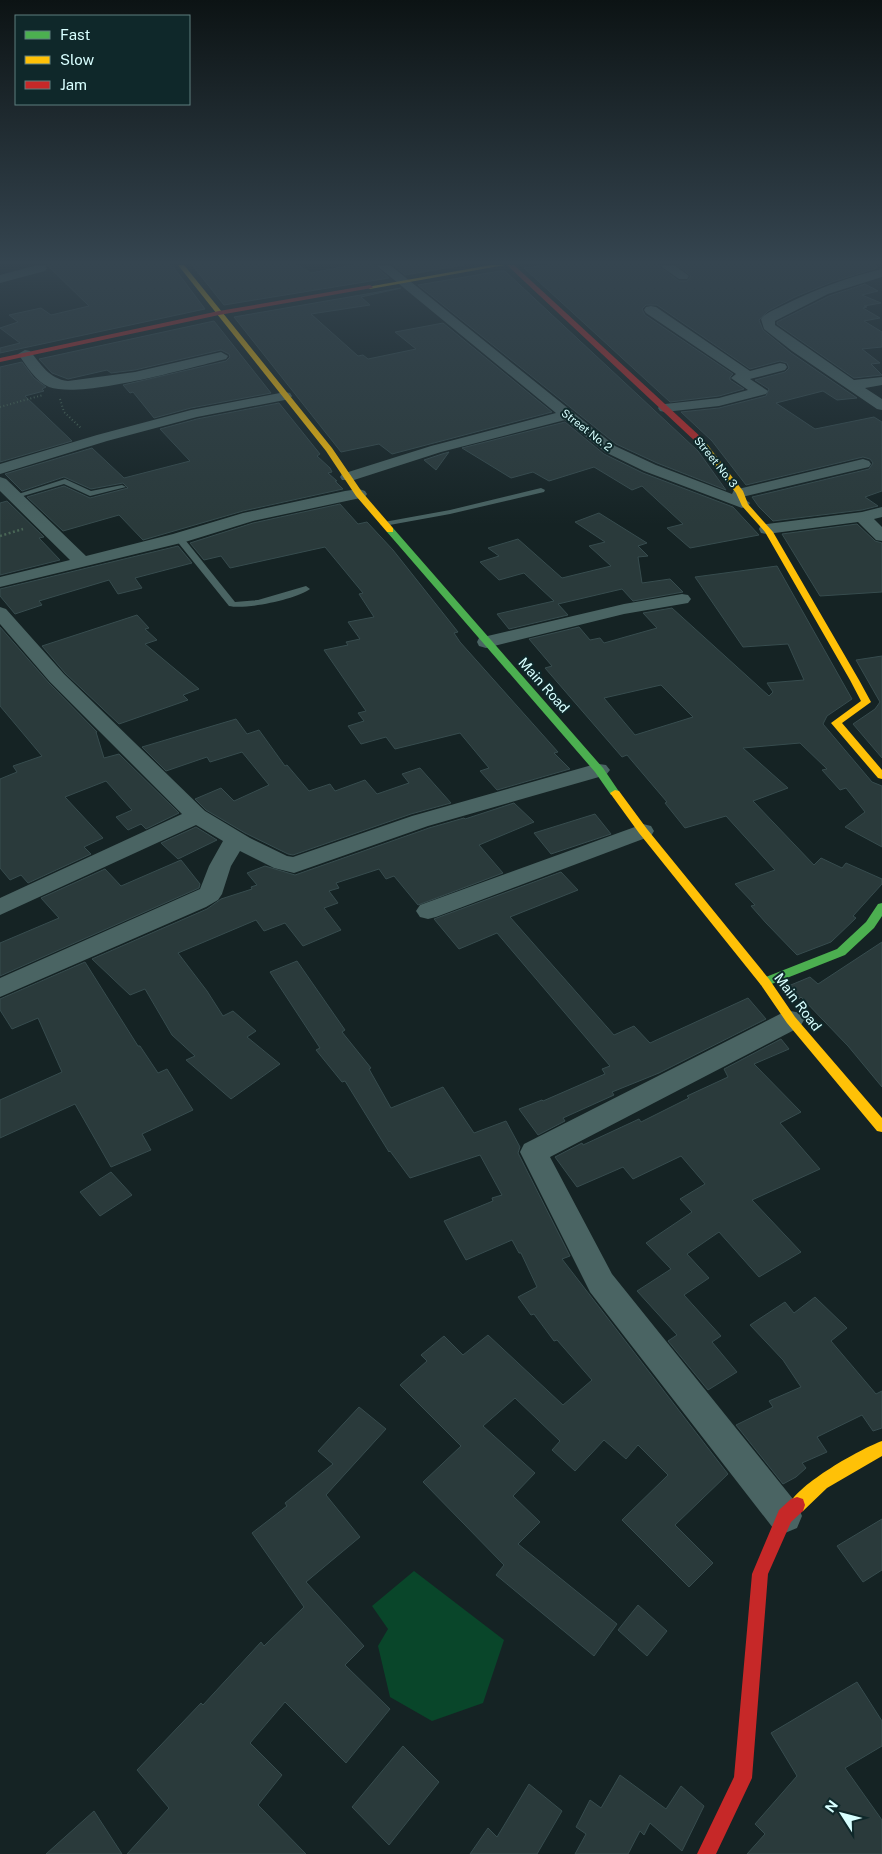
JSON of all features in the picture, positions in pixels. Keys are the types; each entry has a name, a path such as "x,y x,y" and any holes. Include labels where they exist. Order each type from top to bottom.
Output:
{"street":[{"path":"0,360 37,352"},
{"name":"Main Road","path":"249,352 329,450 359,494 384,524 599,770 643,831 765,982 791,1020 882,1127"},
{"name":"Street No. 2","path":"489,352 610,449 630,460 741,498"},
{"name":"Street No. 3","path":"604,352 705,446 741,498 767,529 819,615 866,702 876,711"},
{"path":"712,352 747,375"},
{"path":"802,352 882,406"},
{"path":"25,354 50,382 62,386 116,379 221,356"},
{"path":"665,408 718,402 761,391 738,378 780,367"},
{"path":"851,385 882,381"},
{"path":"0,469 196,413 284,396"},
{"path":"348,477 436,449 568,415"},
{"path":"741,498 863,464"},
{"path":"0,482 7,499 41,524 81,561"},
{"path":"0,582 179,538 249,517 359,494"},
{"path":"767,529 862,517 882,512"},
{"path":"862,517 882,536"},
{"path":"486,642 624,609 682,599"},
{"path":"0,613 58,678 197,816 235,839 282,863 294,865 420,821 599,770"},
{"path":"866,702 836,723 882,776"},
{"path":"0,907 197,816"},
{"path":"428,911 643,831"},
{"path":"0,988 210,894 220,866 235,839"},
{"path":"765,982 841,952 878,917"},
{"path":"785,1516 601,1283 534,1152 791,1020"},
{"path":"706,1854 743,1778 760,1574 785,1516 821,1483 882,1448"}],"lane":[{"path":"7,499 65,481 90,494 122,487"},
{"path":"384,524 450,512 541,490"},
{"path":"179,538 232,604 244,604 306,589"}],"path":[{"path":"0,406 50,393"},
{"path":"60,398 64,412 94,441"},
{"path":"0,536 41,524"}],"shaded area":[{"path":"414,1571 504,1640 483,1703 432,1721 390,1697 378,1646 388,1629 372,1606"}],"building":[{"path":"73,352 214,352 135,370 111,373 107,370 68,379 52,373 39,359"},
{"path":"224,352 238,352 271,393 191,408 154,418 133,392 130,393 123,385 226,361 230,357 229,354"},
{"path":"261,352 353,352 358,356 363,355 368,359 404,352 478,352 552,412 392,454 379,444 341,452"},
{"path":"501,352 591,352 698,451 726,490 657,463 616,444"},
{"path":"615,352 699,352 733,374 730,380 744,389 719,396 670,402"},
{"path":"725,352 789,352 857,398 837,400 823,391 776,403 815,429 874,417 882,422 882,491 865,497 878,506 862,510 773,521 759,507 752,497 869,469 873,463 870,459 863,457 746,485 712,441 681,412 719,408 766,396 769,389 755,380 785,372 789,368 787,363 780,361 750,369"},
{"path":"816,352 865,352 880,363 871,364 882,375 854,378"},
{"path":"22,362 34,378 46,387 42,389 44,391 25,396 72,441 0,462 0,367"},
{"path":"279,403 320,454 317,456 330,468 332,472 328,473 343,489 243,511 143,540 119,515 63,531 27,497 64,486 90,498 128,488 123,483 91,489 64,477 22,491 5,474 92,448 124,478 190,461 160,429 197,419"},
{"path":"565,422 604,454 643,473 733,507 759,535 690,548 667,528 683,524 642,486 632,490 594,467 549,481 533,472 511,478 462,448"},
{"path":"449,452 436,470 424,460 442,454"},
{"path":"7,501 44,537 39,538 60,560 0,575 0,503"},
{"path":"340,504 358,524 367,522 393,550 458,632 454,633 460,642 558,752 554,753 570,769 497,790 480,771 489,768 460,733 395,749 386,737 361,744 348,726 364,721 358,713 366,711 324,650 348,645 346,642 360,639 348,622 374,617 359,594 363,593 325,547 230,568 221,556 204,560 190,543 253,523"},
{"path":"599,513 647,543 638,546 648,556 638,557 642,583 670,579 683,592 633,601 622,589 558,604 568,615 509,629 497,614 554,601 524,573 499,580 480,562 499,556 488,548 518,539 562,578 611,566 589,546 605,542 575,522"},
{"path":"857,524 875,541 882,543 882,592 820,596 782,534"},
{"path":"178,546 192,563 135,578 142,588 118,594 109,580 39,601 42,605 15,614 0,596 0,589"},
{"path":"777,566 852,699 827,716 823,724 872,782 882,786 882,847 845,827 865,812 846,788 840,790 822,770 827,769 800,743 743,748 788,788 753,801 814,865 821,858 842,868 846,863 882,879 882,884 853,916 856,918 831,942 797,955 751,906 755,905 735,884 775,870 726,816 685,828 665,803 667,802 627,755 622,757 545,668 552,666 529,639 579,627 590,640 600,638 604,643 657,628 643,613 672,608 769,696 773,692 767,683 804,680 788,644 743,647 695,577","holes":["661,685 693,717 635,735 604,698"]},
{"path":"137,615 149,628 145,629 157,640 145,644 199,689 183,695 188,700 119,724 65,673 42,646"},
{"path":"0,627 49,683 97,732 104,758 119,754 179,813 146,829 141,824 128,830 116,817 132,810 106,781 65,797 103,838 84,847 91,854 28,883 21,875 10,880 0,868 0,779 17,772 13,766 42,756 0,706"},
{"path":"882,656 882,758 853,724 875,709 880,702 856,660"},
{"path":"236,719 247,734 259,730 285,766 287,765 309,791 330,784 335,791 365,780 377,794 409,783 402,774 420,768 451,803 411,814 293,855 288,854 245,833 206,810 195,799 221,788 234,801 269,785 242,752 210,762 207,757 166,771 142,747"},
{"path":"514,803 534,822 479,845 503,873 418,905 394,876 386,879 379,869 336,883 339,888 329,891 338,903 324,908 341,930 303,946 285,923 264,931 256,920 178,953 207,991 223,1016 233,1011 256,1031 247,1037 280,1064 231,1099 186,1060 195,1056 172,1035 145,989 130,995 92,959 207,909 221,899 252,889 251,887 257,885 247,873 265,866 295,875 429,828 465,819"},
{"path":"595,814 611,834 551,854 534,833"},
{"path":"196,827 217,840 178,859 161,843"},
{"path":"181,860 200,884 199,888 0,976 0,943 59,918 41,898 105,869 121,886"},
{"path":"561,872 578,890 510,917 614,1035 634,1026 650,1043 748,998 766,1019 659,1073 612,1092 614,1095 563,1118 565,1121 538,1135 519,1109 543,1101 605,1074 602,1069 610,1066 497,933 459,949 434,919"},
{"path":"882,942 882,1087 848,1046 801,997 799,999 786,987 810,977 818,984"},
{"path":"297,961 345,1030 342,1032 371,1068 369,1069 391,1108 443,1087 474,1133 506,1121 520,1147 518,1153 570,1256 562,1259 728,1474 675,1525 713,1563 689,1587 622,1520 668,1475 638,1445 626,1459 604,1440 575,1471 552,1450 560,1441 515,1398 483,1426 535,1473 513,1496 540,1522 518,1544 617,1624 594,1656 496,1575 504,1565 423,1482 461,1446 400,1385 427,1361 421,1355 444,1336 463,1355 488,1335 563,1405 592,1380 557,1340 554,1341 534,1314 531,1315 518,1297 537,1287 521,1253 519,1253 512,1240 466,1260 444,1221 493,1201 492,1198 502,1195 480,1155 410,1178 389,1152 345,1081 342,1082 316,1050 320,1048 270,972"},
{"path":"85,962 138,1046 140,1046 158,1073 167,1069 193,1110 142,1134 151,1150 111,1167 75,1104 0,1138 0,1100 62,1072 38,1018 12,1029 0,1010 0,999"},
{"path":"781,1039 789,1049 754,1064 801,1112 780,1123 820,1169 752,1200 801,1252 759,1277 719,1232 687,1254 709,1278 684,1295 721,1336 712,1342 737,1372 708,1390 668,1341 677,1335 637,1291 671,1269 646,1243 692,1212 680,1199 705,1184 681,1156 633,1179 623,1167 577,1187 555,1157 582,1143 583,1145 639,1119 641,1122 689,1098 687,1096 728,1077 724,1069"},
{"path":"111,1172 132,1195 100,1216 80,1192"},
{"path":"815,1297 847,1328 831,1341 876,1394 882,1391 882,1428 873,1431 862,1415 817,1437 827,1452 802,1463 806,1468 796,1477 783,1484 736,1425 773,1407 769,1401 801,1387 783,1360 750,1325 785,1302 794,1313"},
{"path":"359,1407 386,1429 326,1495 360,1537 306,1582 364,1646 345,1665 390,1709 346,1763 285,1702 250,1743 282,1775 258,1805 306,1854 127,1854 169,1808 137,1770 201,1703 203,1705 261,1642 264,1646 304,1607 252,1533 287,1506 285,1503 333,1464 318,1451"},
{"path":"882,1519 882,1570 863,1582 837,1546"},
{"path":"638,1605 667,1631 647,1656 618,1630"},
{"path":"857,1682 882,1721 882,1746 845,1768 882,1820 882,1854 747,1854 765,1834 755,1824 797,1776 771,1733"},
{"path":"403,1746 439,1782 389,1845 352,1807"},
{"path":"620,1775 666,1809 681,1786 704,1806 682,1851 650,1823 644,1835 640,1831 628,1854 575,1854 586,1834 576,1827 590,1800 601,1808"},
{"path":"529,1784 562,1811 537,1854 470,1854 488,1828 497,1837"},
{"path":"94,1811 122,1854 46,1854"}],"traffic: fast":[{"path":"390,530 599,770 615,793"},
{"path":"765,982 841,952 870,925 882,907"}],"traffic: slow":[{"path":"250,352 329,450 359,494 390,530"},
{"path":"700,441 740,493 748,509 769,532 819,616 866,702 836,723 882,776"},
{"path":"615,793 643,831 765,982 791,1020 882,1127"},
{"path":"797,1505 821,1483 882,1448"}],"traffic: jam":[{"path":"0,360 40,352"},
{"path":"603,352 700,441"},
{"path":"706,1854 743,1778 760,1574 785,1516 797,1505"}]}
